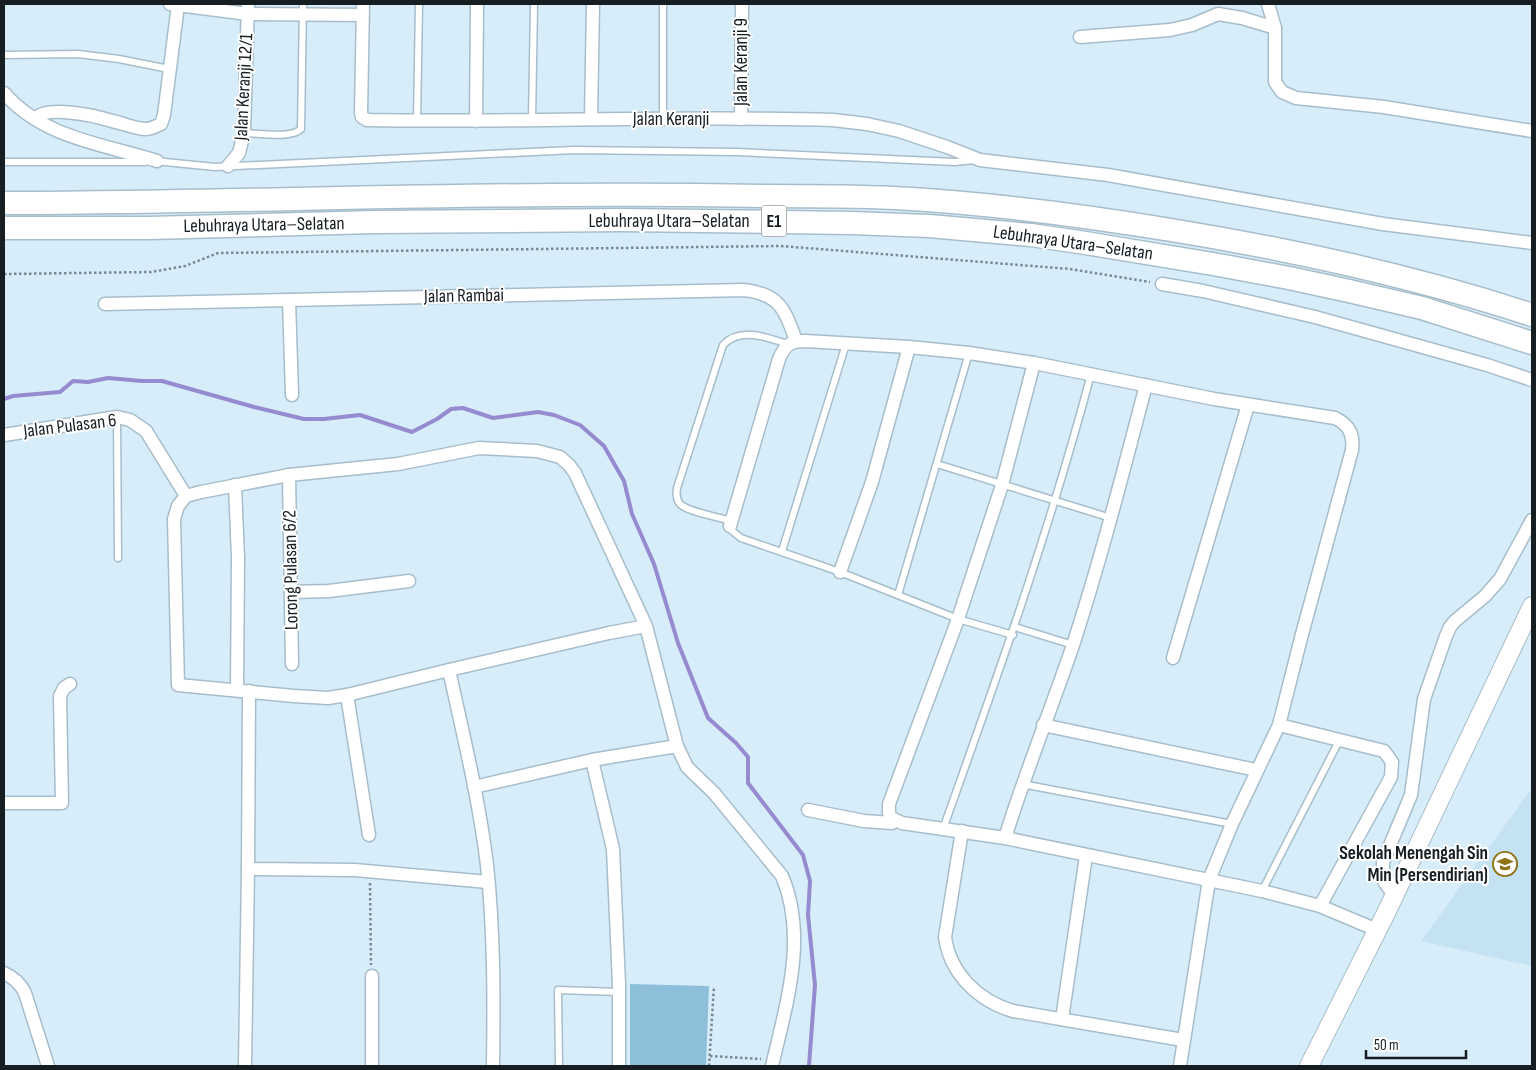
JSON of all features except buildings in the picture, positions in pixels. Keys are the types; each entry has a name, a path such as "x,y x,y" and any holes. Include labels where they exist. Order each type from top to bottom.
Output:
{"highway":[{"name":"Lebuhraya Utara–Selatan","path":"4,204 652,193 893,198 954,202 1114,220 1293,251 1427,283 1532,315"},
{"name":"Lebuhraya Utara–Selatan","path":"4,228 149,228 374,222 622,220 860,223 930,226 1069,241 1270,274 1422,308 1532,343"}],"main road":[{"path":"1309,1066 1394,895 1532,606"}],"street":[{"path":"36,118 41,114 59,112 109,120 149,130 161,124 164,115 169,69 174,4 248,9 362,9"},
{"path":"476,121 477,4"},
{"path":"591,119 593,4"},
{"name":"Jalan Keranji 9","path":"741,119 742,4"},
{"path":"1268,4 1275,28 1275,82 1278,88 1287,95 1312,100 1384,107 1532,132"},
{"name":"Jalan Keranji 12/1","path":"228,166 239,153 244,132 248,9"},
{"name":"Jalan Keranji","path":"362,9 361,113 362,117 367,120 833,120 867,124 899,131 980,160 1108,175 1383,224 1532,243"},
{"path":"1080,37 1170,30 1192,25 1218,14 1242,18 1275,28"},
{"path":"4,93 14,104 63,134 157,161"},
{"path":"1162,284 1203,291 1315,317 1494,367 1532,380"},
{"name":"Jalan Rambai","path":"105,304 744,290 761,293 775,300 789,321 791,343"},
{"path":"289,300 292,395"},
{"path":"731,523 779,359 791,343 909,347 969,353 1092,374 1248,405 1335,418 1348,427 1352,434 1352,450 1279,726 1256,770 1209,880 1180,1066"},
{"path":"840,572 872,482 909,347"},
{"path":"808,810 874,823 892,823 889,804 958,619 1002,485 1034,364"},
{"path":"1005,838 1022,784 1072,645 1111,518 1146,385"},
{"path":"1174,658 1248,405"},
{"name":"Jalan Pulasan 6","path":"4,435 117,417 130,420 146,431 186,496"},
{"path":"646,626 328,698 178,685 174,519 178,506 186,496 289,476 398,464 479,448 537,451 560,457 569,465 575,473 646,626 677,746 687,767 714,793 776,868 789,892 794,932 794,963 773,1063"},
{"name":"Lorong Pulasan 6/2","path":"289,476 292,664"},
{"path":"235,485 239,654 243,690 248,869 244,1066"},
{"path":"1394,895 1385,883 1383,862 1411,795 1420,718 1430,680 1450,627 1493,588 1508,566 1532,520"},
{"path":"291,592 329,591 410,581"},
{"path":"449,670 474,787 488,882 494,980 493,1066"},
{"path":"4,803 62,803 60,696 64,688 70,684"},
{"path":"347,695 369,835"},
{"path":"1043,725 1256,770"},
{"path":"1279,726 1384,751 1392,762 1391,777 1320,906"},
{"path":"474,787 592,760 677,746"},
{"path":"592,760 613,849 619,988 619,1066"},
{"path":"891,818 902,823 1005,838 1262,891 1320,906 1377,930"},
{"path":"962,831 946,931 946,950 967,983 992,1003 1013,1011 1183,1040"},
{"path":"1062,1019 1086,856"},
{"path":"248,869 369,872 488,882"},
{"path":"4,973 14,977 25,993 48,1066"},
{"path":"372,976 372,1066"}],"lane":[{"path":"418,121 419,4"},
{"path":"532,120 534,4"},
{"path":"663,4 663,119"},
{"path":"244,132 286,134 298,132 301,129 303,9"},
{"path":"4,55 78,54 119,59 169,69"},
{"path":"4,162 157,161 200,166 228,166 574,150 737,152 955,162 980,160"},
{"path":"791,343 764,336 744,335 730,339 720,350 677,488 678,502 685,508 731,523 731,530 741,538 840,572 958,619 1013,635"},
{"path":"782,551 846,344"},
{"path":"898,595 969,353"},
{"path":"943,829 1013,635 1056,500 1092,374"},
{"path":"117,417 118,558"},
{"path":"937,464 1111,518"},
{"path":"1015,627 1072,645"},
{"path":"1262,891 1340,739"},
{"path":"1022,784 1232,824"},
{"path":"559,1066 558,990 619,988"}],"path":[{"path":"4,274 151,272 185,266 218,253 781,246 1070,269 1162,284"},
{"path":"369,872 372,976"},
{"path":"709,1066 714,986"},
{"path":"710,1056 773,1063"}],"shaded area":[{"name":"Sekolah Menengah Sin Min (Persendirian)","path":"1532,788 1532,966 1421,941"},
{"path":"630,984 709,986 706,1066 630,1066"}],"waterway":[{"path":"4,399 13,396 60,392 73,381 88,382 108,378 162,381 304,419 360,415 412,432 437,419 451,409 463,408 493,418 538,412 554,415 580,425 604,446 624,481 632,514 654,564 678,643 708,718 736,743 748,757 748,783 803,855 810,881 808,915 815,985 809,1066"}],"place":[{"name":"Sekolah Menengah Sin Min (Persendirian)","path":"1505,864"}]}
